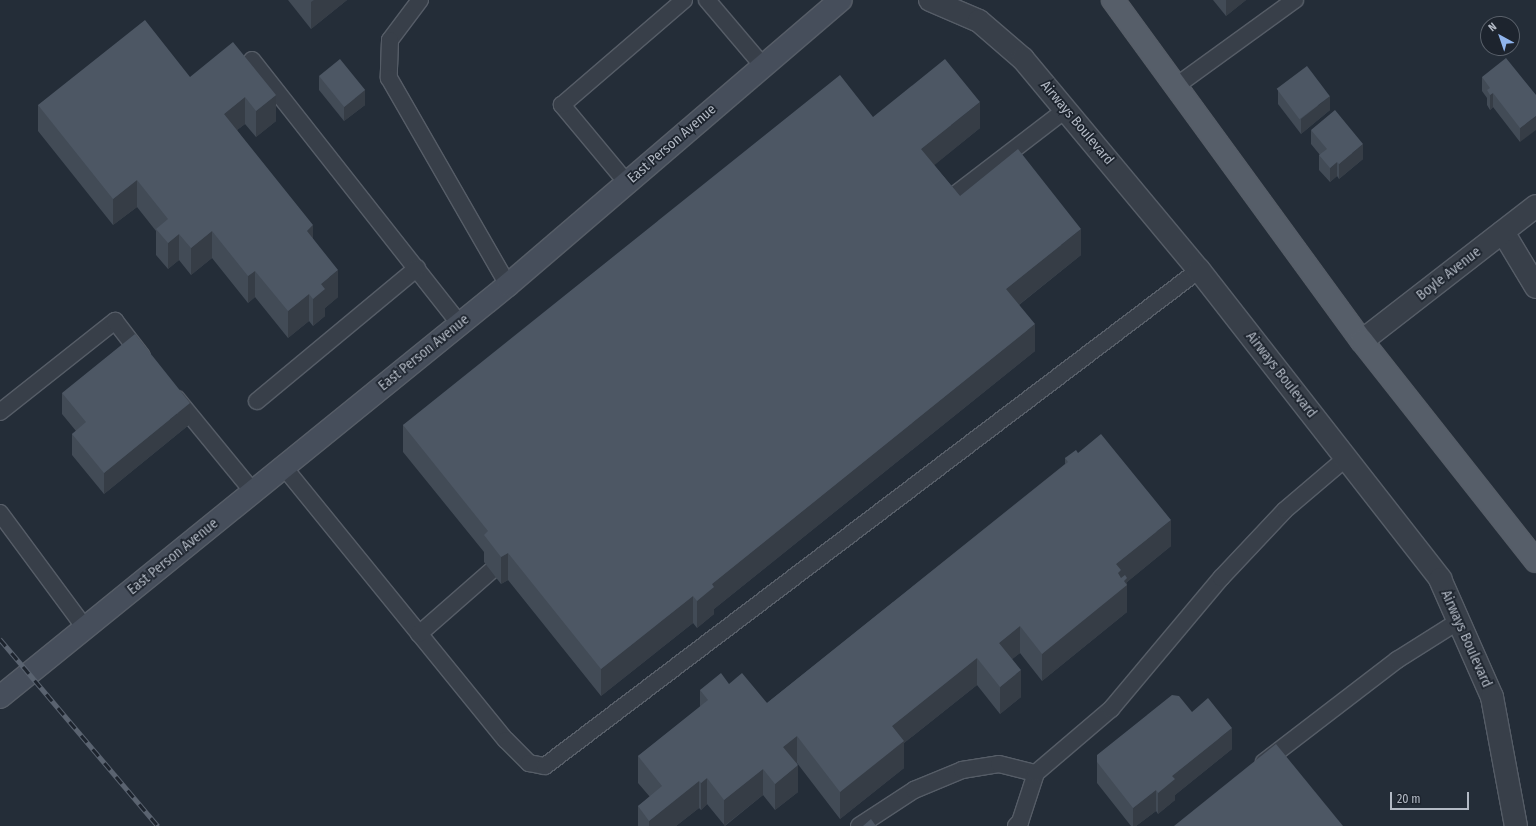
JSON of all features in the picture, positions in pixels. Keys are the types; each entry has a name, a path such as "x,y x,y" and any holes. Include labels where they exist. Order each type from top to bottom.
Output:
{"main road":[{"name":"East Person Avenue","path":"0,697 508,285 841,0"},
{"path":"1113,0 1362,341 1536,561"}],"street":[{"name":"Airways Boulevard","path":"930,0 979,21 1023,59 1199,270 1440,579 1492,697 1516,826"},
{"name":"Boyle Avenue","path":"1362,341 1536,206"},
{"path":"1503,232 1536,287"}],"lane":[{"path":"420,0 390,40 389,78 508,285"},
{"path":"627,183 562,105 684,0"},
{"path":"706,0 763,66"},
{"path":"1176,86 1295,0"},
{"path":"252,60 460,324"},
{"path":"944,203 1065,110"},
{"path":"257,401 417,268"},
{"path":"283,466 506,740 529,763 545,766 1199,270"},
{"path":"0,412 115,321 154,370"},
{"path":"169,388 253,492"},
{"path":"1016,826 1020,822 1036,774 1111,709 1226,572 1284,510 1346,458"},
{"path":"0,513 85,628"},
{"path":"419,634 491,571"},
{"path":"1250,774 1397,660 1459,621"},
{"path":"859,826 914,790 962,770 999,764 1036,774"}],"building":[{"path":"145,20 190,77 233,42 276,95 256,111 245,97 224,114 313,225 307,231 338,270 321,284 325,289 313,299 309,294 288,311 255,271 248,276 212,231 191,248 179,234 168,243 156,229 168,219 137,180 113,199 38,105"},
{"path":"1506,58 1536,95 1536,116 1520,128 1493,93 1490,95 1487,90 1490,88 1482,77"},
{"path":"340,59 365,90 344,107 319,76"},
{"path":"945,59 980,102 921,149 960,196 1018,149 1081,229 1006,289 1035,324 712,584 714,587 697,601 693,596 601,669 508,553 501,557 484,535 488,531 403,425 840,75 873,117"},
{"path":"1307,66 1330,96 1300,119 1277,89"},
{"path":"1335,110 1363,144 1339,164 1337,162 1330,168 1319,155 1327,149 1311,130"},
{"path":"135,334 190,403 104,473 72,434 86,422 62,393"},
{"path":"1101,434 1171,520 1116,564 1121,570 1118,573 1121,578 1125,575 1127,578 1124,581 1127,585 1042,654 1020,626 999,643 1021,670 1000,687 977,658 892,726 904,741 840,792 797,736 783,747 798,765 775,784 763,769 724,800 707,778 701,783 699,781 649,821 638,806 662,786 638,756 708,700 700,690 721,673 729,684 742,673 767,703 1068,462 1065,458 1076,450 1078,453"},
{"path":"1172,695 1179,696 1192,712 1208,698 1232,728 1172,776 1175,779 1158,793 1156,790 1133,808 1097,762 1097,755"},
{"path":"1276,744 1343,826 1174,826"},
{"path":"871,819 876,826 863,826"}],"railway":[{"path":"0,639 158,826"}]}
